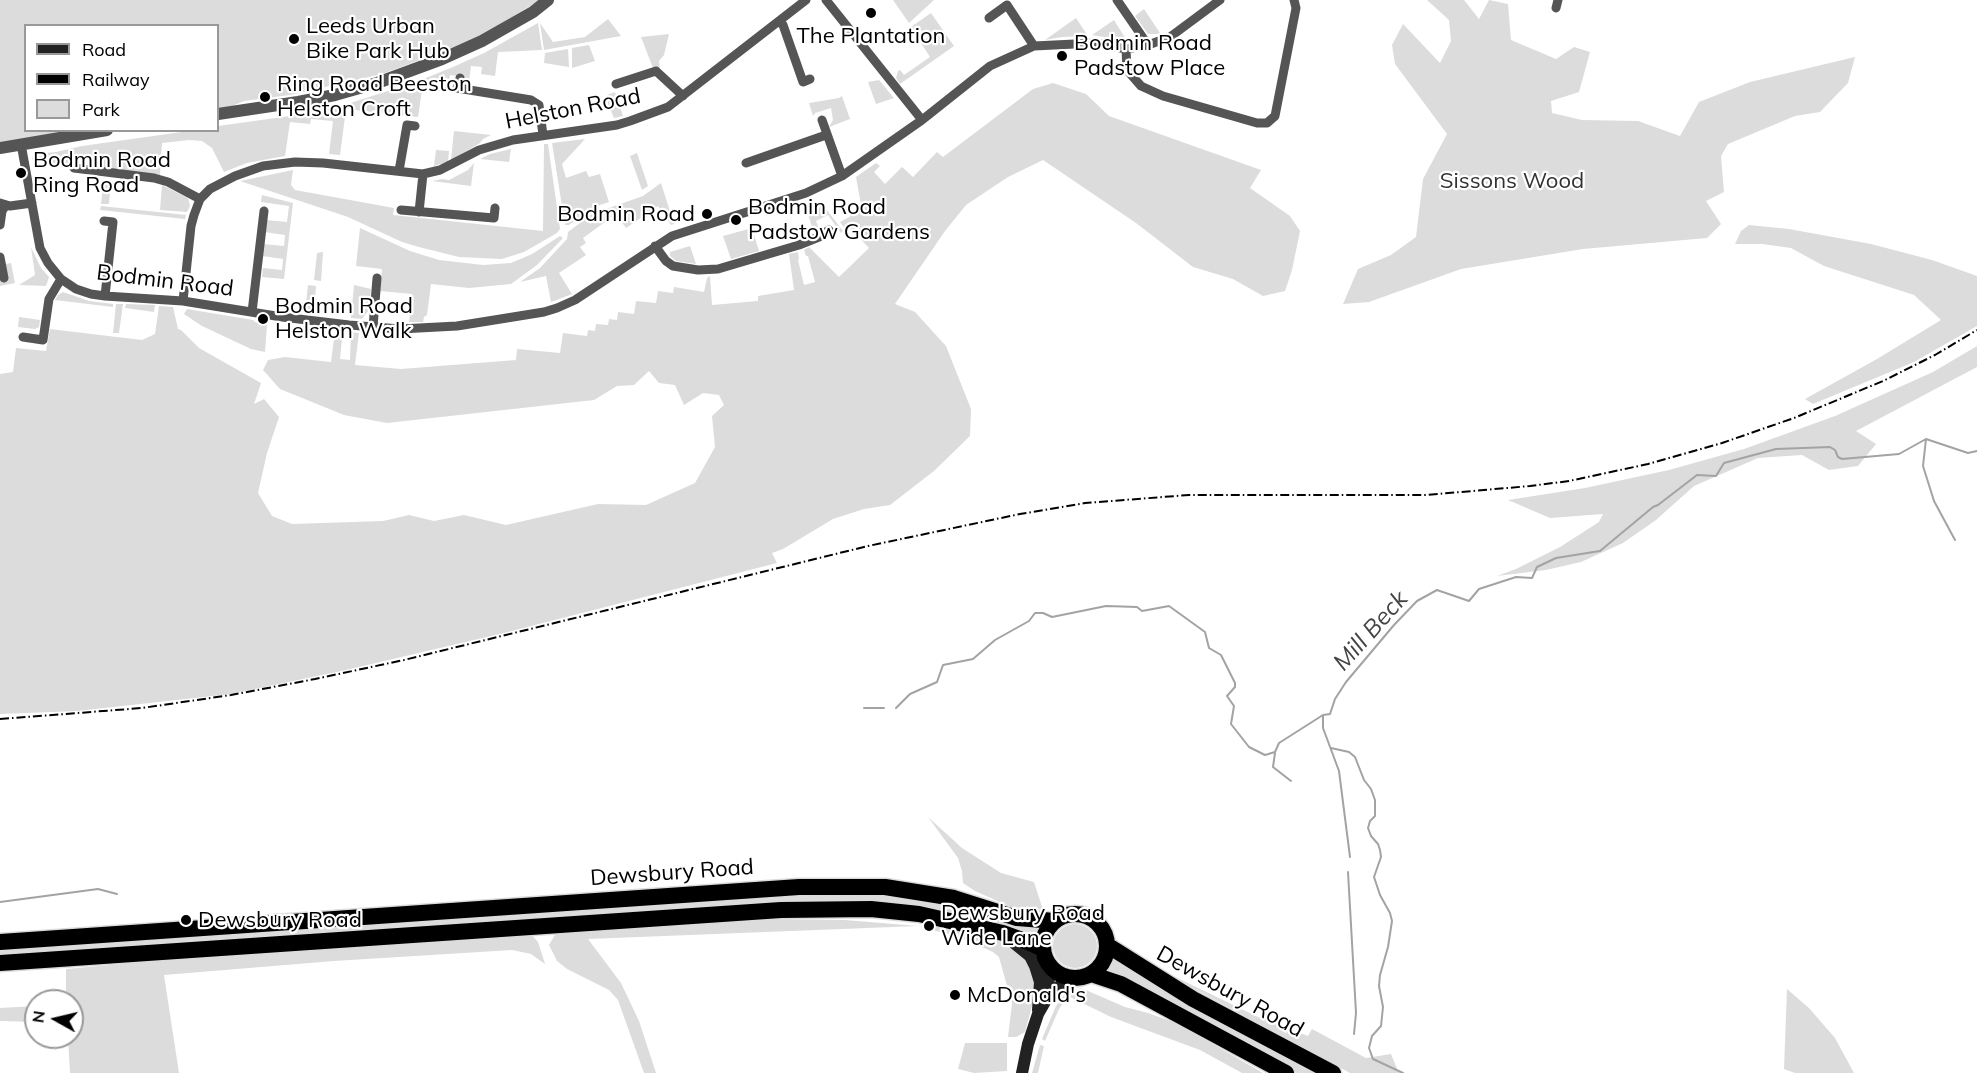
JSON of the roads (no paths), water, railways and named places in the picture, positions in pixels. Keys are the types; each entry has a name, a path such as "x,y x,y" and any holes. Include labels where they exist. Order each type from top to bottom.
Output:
{"highway":[{"name":"Dewsbury Road","path":"0,942 800,887 885,887 954,898 1017,918 1055,921 1075,915 1088,917 1103,931 1107,945 1193,999 1332,1073"},
{"name":"Dewsbury Road","path":"0,963 781,910 871,909 920,914 1003,933 1044,953 1055,972 1072,978"},
{"path":"1044,953 1044,939 1048,929 1055,921"},
{"path":"1072,978 1091,974 1103,962 1107,945"},
{"name":"Dewsbury Road","path":"1091,974 1121,984 1286,1073"}],"main road":[{"path":"1003,933 1030,956 1035,966 1040,982 1038,1014"},
{"path":"1044,953 1049,978 1046,1000"},
{"path":"1022,1073 1038,1014 1046,1000 1058,987 1072,978"}],"street":[{"path":"219,114 335,95 377,83 482,41 524,18 548,0"},
{"name":"Helston Road","path":"200,200 210,189 235,176 278,164 308,162 423,174 440,170 479,150 513,140 617,124 653,113 683,96 806,0"},
{"path":"826,0 921,120"},
{"path":"1117,0 1148,45"},
{"name":"Bodmin Road","path":"21,144 40,249 61,279 76,289 90,294 183,301 311,321 400,329 457,326 544,312 575,300 655,246 680,232 806,193 842,176 921,120 990,66 1034,46 1095,43 1126,49 1148,45 1170,37 1220,0"},
{"path":"1126,49 1127,70 1141,86 1163,96 1257,123 1267,123 1275,116 1277,107 1296,8 1294,0"},
{"path":"989,18 1007,5 1034,46"},
{"path":"779,21 783,25 803,82 810,79"},
{"path":"616,84 656,71 683,96"},
{"path":"460,78 458,88 531,100 539,105 543,135"},
{"path":"822,120 842,176"},
{"path":"399,171 407,125 415,126"},
{"path":"0,148 95,132"},
{"path":"746,164 826,135"},
{"path":"74,168 154,178 168,182 200,200 191,226 183,301"},
{"path":"419,212 423,174"},
{"path":"0,225 3,204 10,206 32,203"},
{"path":"401,210 494,218 495,208"},
{"path":"252,312 264,211"},
{"path":"104,221 113,222 105,296"},
{"path":"655,246 666,261 673,266 708,270 799,245 829,230"},
{"path":"0,257 4,278"},
{"path":"373,327 377,278"},
{"path":"23,337 43,340 49,299 61,279"}],"waterway":[{"path":"1926,439 1923,466 1934,501 1955,540"},
{"name":"Mill Beck","path":"896,708 910,694 937,682 943,665 973,659 995,640 1029,621 1035,613 1043,613 1052,617 1106,606 1137,607 1142,611 1169,606 1205,632 1209,648 1221,655 1235,683 1235,687 1227,696 1234,706 1231,724 1249,747 1265,755 1275,752 1279,743 1323,715 1330,714 1335,699 1346,682 1417,601 1437,590 1469,601 1479,589 1516,577 1532,578 1537,567 1556,558 1600,551 1653,507 1697,475 1716,476 1724,463 1776,449 1830,447 1842,459 1899,454 1926,439 1968,453 1977,451"},
{"name":"Mill Beck","path":"864,708 884,708"},
{"path":"1323,716 1323,728 1339,771 1350,857"},
{"path":"1331,748 1349,752 1355,757 1375,800 1375,816 1368,828 1378,844 1381,857 1374,877 1392,921 1380,975 1379,986 1383,1007 1381,1026 1372,1036 1369,1048 1373,1059 1403,1073"},
{"path":"1275,753 1273,767 1291,781"},
{"path":"1348,872 1356,1013 1354,1034"},
{"path":"0,902 98,889 117,894"}],"railway":[{"path":"0,719 142,708 231,695 315,679 404,660 868,546 1020,514 1085,503 1189,495 1426,495 1569,481 1648,464 1722,443 1794,418 1883,381 1935,355 1977,330"}],"place":[{"name":"The Plantation","path":"871,13"},
{"name":"Leeds Urban Bike Park Hub","path":"294,39"},
{"name":"Bodmin Road Padstow Place","path":"1062,56"},
{"name":"Ring Road Beeston Helston Croft","path":"265,97"},
{"name":"Bodmin Road Ring Road","path":"21,173"},
{"name":"Bodmin Road","path":"707,214"},
{"name":"Bodmin Road Padstow Gardens","path":"736,220"},
{"name":"Bodmin Road Helston Walk","path":"263,319"},
{"name":"Dewsbury Road","path":"186,920"},
{"name":"Dewsbury Road Wide Lane","path":"929,926"},
{"name":"McDonald's","path":"955,995"}],"park label":[{"name":"Sissons Wood","path":"1512,181"}]}
